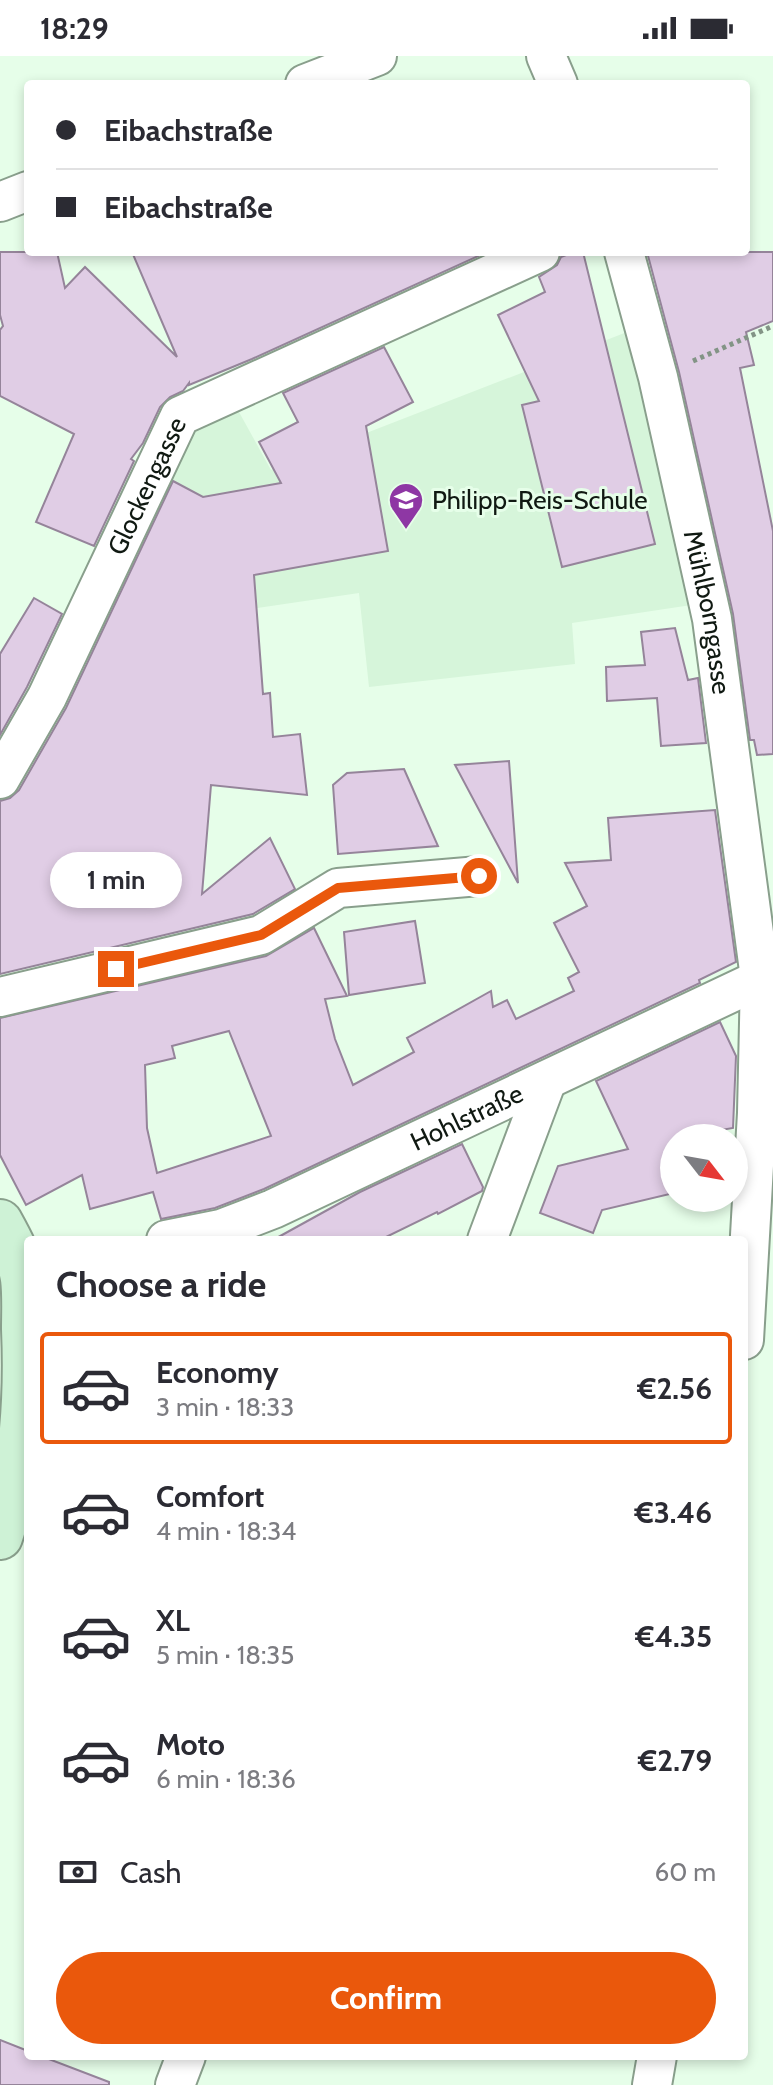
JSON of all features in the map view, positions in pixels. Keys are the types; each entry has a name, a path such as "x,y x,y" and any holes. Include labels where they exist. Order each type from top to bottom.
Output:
{"street":[{"path":"315,80 377,56"},
{"path":"546,56 556,80"},
{"path":"0,202 24,193"},
{"name":"Glockengasse","path":"0,779 47,697 180,416 531,256"},
{"name":"Mühlborngasse","path":"625,256 658,377 712,619 766,975 748,1270"},
{"path":"0,997 261,935 338,888 479,876"},
{"name":"Hohlstraße","path":"186,1236 221,1229 273,1209 766,975"},
{"path":"488,1236 547,1080"},
{"path":"15,1241 23,1279 24,1308"},
{"path":"0,1537 22,1474 24,1440"},
{"path":"175,2085 184,2060"},
{"path":"652,2085 656,2060"}],"path":[{"path":"658,377 773,326"}],"shaded area":[{"name":"Philipp-Reis-Schule","path":"627,332 698,604 572,623 575,664 369,687 359,593 82,634 187,424 234,403 271,470"}],"building":[{"path":"0,252 58,256 65,288 85,267 177,357 134,256 478,256 252,359 189,383 183,391 170,397 160,407 143,443 131,459 134,461 94,546 36,522 74,434 0,396 0,330 3,326 0,315"},
{"path":"750,252 773,252 773,321 746,332 754,365 740,368 773,531 773,754 757,755 754,740 750,740 733,614 679,372 648,256 750,256"},
{"path":"584,256 655,544 562,567 522,405 539,401 498,315 545,292 539,277 557,265 561,257"},
{"path":"384,347 413,402 366,426 388,551 254,575 263,694 270,693 273,737 300,734 307,795 211,785 202,894 270,838 295,889 253,914 0,974 0,801 10,798 19,790 66,708 173,481 203,497 281,483 259,442 298,422 283,393"},
{"path":"34,598 62,614 0,735 0,654"},
{"path":"675,628 688,680 698,678 706,743 661,746 657,698 607,701 606,667 645,665 641,632"},
{"path":"509,761 518,883 455,765"},
{"path":"404,769 438,846 338,854 333,785 347,773"},
{"path":"715,810 736,962 699,980 700,983 264,1189 215,1208 161,1219 153,1192 90,1209 82,1175 26,1205 0,1155 0,1018 266,956 314,928 347,996 325,999 335,1039 353,1085 414,1052 407,1038 491,991 493,1007 507,1000 516,1019 574,991 568,978 579,972 554,923 587,906 565,863 611,860 608,818","holes":["229,1031 271,1136 157,1173 147,1128 145,1065 175,1058 172,1046"]},
{"path":"415,921 425,983 349,995 344,932"},
{"path":"720,1022 736,1056 733,1124 660,1124 660,1196 602,1210 593,1233 540,1213 558,1166 628,1149 596,1081"},
{"path":"462,1144 483,1187 482,1191 438,1214 388,1236 280,1236 360,1192"},
{"path":"0,2040 24,2049 24,2060 51,2060 109,2082 109,2085 0,2085"}],"place":[{"name":"Philipp-Reis-Schule","path":"406,531"}],"route":[{"path":"116,969 261,935 338,888 479,876"}]}
